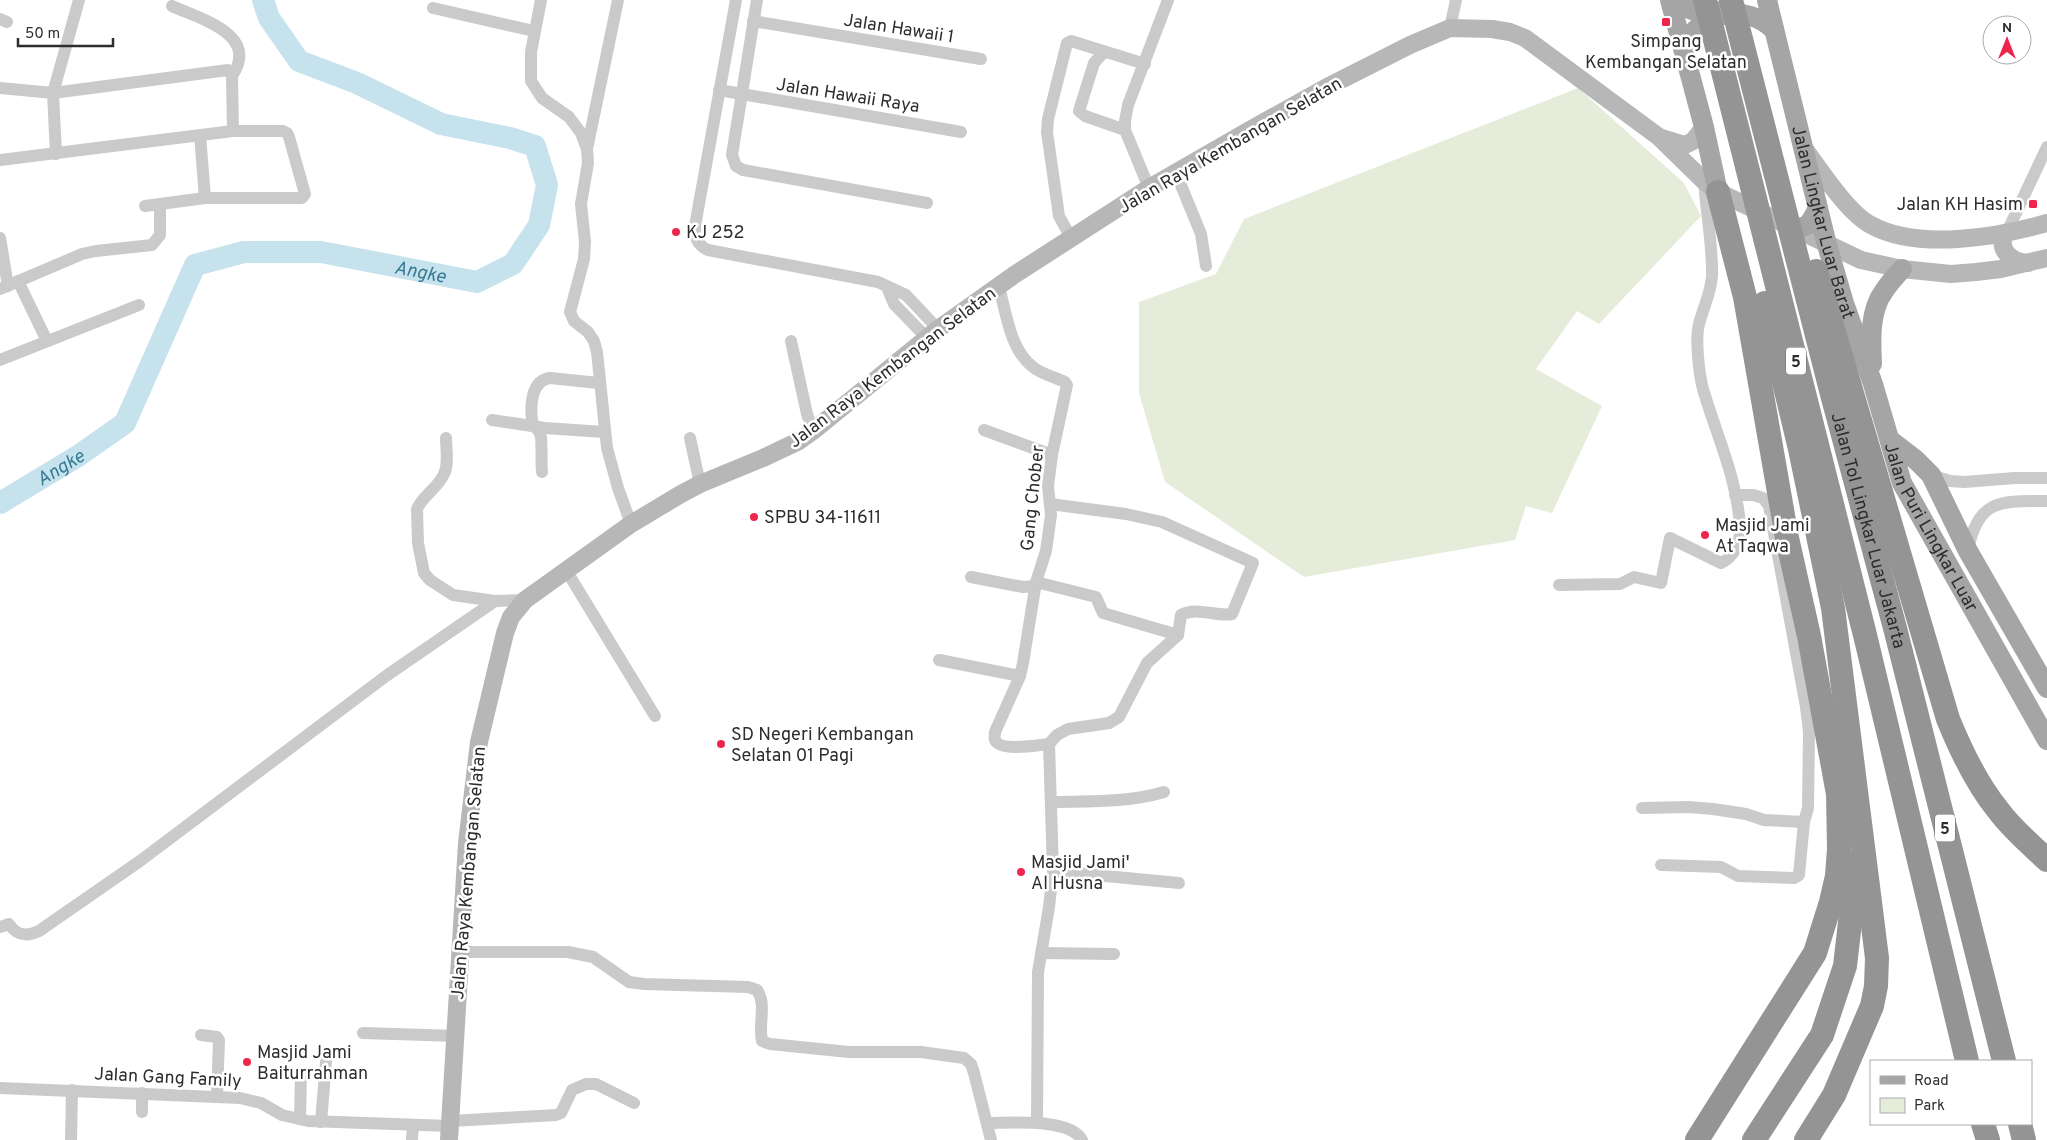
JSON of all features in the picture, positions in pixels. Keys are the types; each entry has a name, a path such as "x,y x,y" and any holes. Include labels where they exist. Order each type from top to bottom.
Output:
{"highway":[{"name":"Jalan Tol Lingkar Luar Jakarta","path":"1705,0 1865,635 1967,1060"},
{"name":"Jalan Tol Lingkar Luar Jakarta","path":"1731,0 1895,628 2004,1060"},
{"path":"1752,83 1791,185 1948,719 1959,746 1981,786 1998,811 2047,860"},
{"path":"1728,87 1741,201 1800,449 1833,608 1877,958 1876,986 1872,1006 1834,1095 1806,1140"},
{"path":"1697,1140 1815,953 1831,902 1837,876 1839,849 1838,794 1809,636 1787,538 1745,297 1711,187"},
{"path":"1754,1140 1822,1035 1845,966 1856,863 1863,842"},
{"path":"1983,1125 1988,1140"},
{"path":"2020,1125 2024,1140"}],"main road":[{"path":"1670,0 1704,127 1711,187"},
{"path":"1676,0 1687,8 1705,13 1723,10 1740,0"},
{"name":"Jalan Lingkar Luar Barat","path":"1767,0 1827,244 1844,303 1890,440"},
{"path":"1678,28 1684,46 1693,32 1703,22 1715,16 1739,13 1756,17 1776,36"},
{"path":"1686,60 1701,37 1716,27 1731,23 1758,25 1776,36"},
{"name":"Jalan Raya Kembangan Selatan","path":"450,1129 467,843 479,742 508,625 524,600 631,524 700,484 799,441 932,333 1070,238 1149,188 1327,87 1410,45 1450,28 1492,29 1510,32 1525,38 1659,138 1711,187 1861,260 1902,269 1951,274 2001,269 2047,258"},
{"name":"Jalan Raya Kembangan Selatan","path":"1659,138 1685,145 1693,141 1704,127"},
{"path":"1803,148 1856,213 1870,225 1893,235 1924,239 1952,239 2006,232 2047,223"},
{"path":"1797,230 1809,224 1818,208"},
{"path":"2006,232 2002,239 2002,248 2009,257 2021,263 2029,263"},
{"path":"1872,384 1871,339 1875,310 1883,292 1902,269"},
{"name":"Jalan Puri Lingkar Luar","path":"1890,440 1916,460 1930,475 1968,551 2047,688"},
{"name":"Jalan Puri Lingkar Luar","path":"1890,440 1902,483 2047,740"}],"street":[{"path":"56,154 53,93 79,0"},
{"path":"541,0 534,32 530,70 531,81 542,98 569,118 581,133 587,149"},
{"path":"618,0 587,149 588,163 581,204 585,242 584,259 570,312 574,321 588,332 594,341 597,352 604,432 618,488 631,524"},
{"path":"736,0 730,93 732,155 736,166 743,170 927,203"},
{"path":"757,0 753,21 730,93 695,226 695,236 699,246 708,250 878,282 887,287 894,304 932,333"},
{"path":"1149,188 1125,130 1124,121 1128,105 1168,0"},
{"path":"1450,28 1456,0"},
{"path":"172,6 226,30 235,39 239,52 238,67 232,76"},
{"path":"433,8 534,32"},
{"name":"Jalan Hawaii 1","path":"753,21 981,59"},
{"path":"1070,238 1059,216 1047,132 1055,89 1069,41 1145,64"},
{"path":"1104,52 1094,63 1079,111 1085,116 1125,130"},
{"path":"0,88 53,93 228,70 232,76 233,131"},
{"name":"Jalan Hawaii Raya","path":"730,93 962,132"},
{"path":"0,160 233,131 287,133 305,194 302,198 205,198 145,206"},
{"path":"200,135 205,198"},
{"path":"2006,232 2047,147"},
{"path":"1176,173 1201,234 1206,266"},
{"path":"1559,585 1620,584 1634,576 1661,583 1670,538 1719,563 1732,556 1738,542 1740,529 1735,495 1702,386 1700,368 1698,326 1709,293 1712,276 1711,187"},
{"path":"9,285 82,254 152,245 160,235 160,204"},
{"path":"0,238 9,285 47,341"},
{"name":"Gang Chober","path":"999,286 1015,342 1022,355 1033,368 1065,382 1067,385 1052,455 1048,486 1051,515 1046,551 1036,584 1020,676 997,725 995,740 1000,746 1007,747 1049,744"},
{"path":"0,360 139,305"},
{"path":"791,341 807,414 813,431"},
{"path":"542,472 541,436 532,420 534,389 542,379 550,378 599,383"},
{"path":"492,420 546,428 604,432"},
{"path":"984,430 1052,455"},
{"path":"446,438 444,475 420,500 416,509 421,563 424,573 430,580 453,595 495,601 524,600"},
{"path":"690,438 700,484"},
{"path":"1930,475 1950,482 2047,478"},
{"path":"1661,865 1721,867 1738,876 1797,877 1804,822 1808,808 1810,732 1769,506 1764,498 1753,495 1735,495"},
{"path":"1968,551 1975,523 1991,507 2002,502 2047,501"},
{"path":"1036,1123 1038,972 1053,871 1049,744 1057,735 1068,728 1109,723 1119,717 1147,662 1178,634 1181,615 1184,613 1200,612 1232,614 1253,563 1162,522 1117,513 1050,504"},
{"path":"566,570 654,716"},
{"path":"971,576 1023,587 1036,584 1096,597 1103,613 1178,634"},
{"path":"0,927 9,924 14,931 26,936 46,927 140,861 386,676 495,601"},
{"path":"939,660 1020,676"},
{"path":"1051,802 1125,800 1164,792"},
{"path":"1642,808 1689,807 1713,809 1746,814 1764,820 1804,822"},
{"path":"1053,871 1179,883"},
{"path":"460,952 568,952 593,957 629,982 748,987 757,990 762,997 760,1034 762,1041 770,1044 849,1052 921,1052 964,1058 971,1064 991,1134 1036,1123 1068,1128 1077,1132 1082,1140"},
{"path":"1041,953 1114,954"},
{"path":"363,1033 456,1036"},
{"path":"201,1035 217,1037 219,1040 217,1096"},
{"path":"321,1122 326,1062"},
{"path":"300,1073 300,1119"},
{"name":"Jalan Gang Family","path":"0,1088 217,1096 251,1099 282,1115 300,1119 321,1122 413,1125 450,1129 556,1115 562,1113 572,1090 590,1083 596,1084 634,1103"},
{"path":"71,1140 72,1090"},
{"path":"142,1093 142,1112"},
{"path":"412,1140 413,1125"}],"green space":[{"path":"1578,88 1684,183 1701,216 1599,324 1577,311 1536,369 1602,406 1552,513 1526,506 1515,540 1304,577 1165,482 1139,393 1139,302 1216,274 1244,219"}],"waterway":[{"name":"Angke","path":"0,503 78,456 125,423 195,265 244,252 321,252 477,282 513,264 539,225 547,185 535,146 510,138 441,124 357,83 299,61 269,18 263,0"}],"place":[{"name":"Simpang Kembangan Selatan","path":"1666,22"},
{"name":"Jalan KH Hasim","path":"2033,204"},
{"name":"KJ 252","path":"676,232"},
{"name":"SPBU 34-11611","path":"754,517"},
{"name":"Masjid Jami At Taqwa","path":"1705,535"},
{"name":"SD Negeri Kembangan Selatan 01 Pagi","path":"721,744"},
{"name":"Masjid Jami' Al Husna","path":"1021,872"},
{"name":"Masjid Jami Baiturrahman","path":"247,1062"}]}
